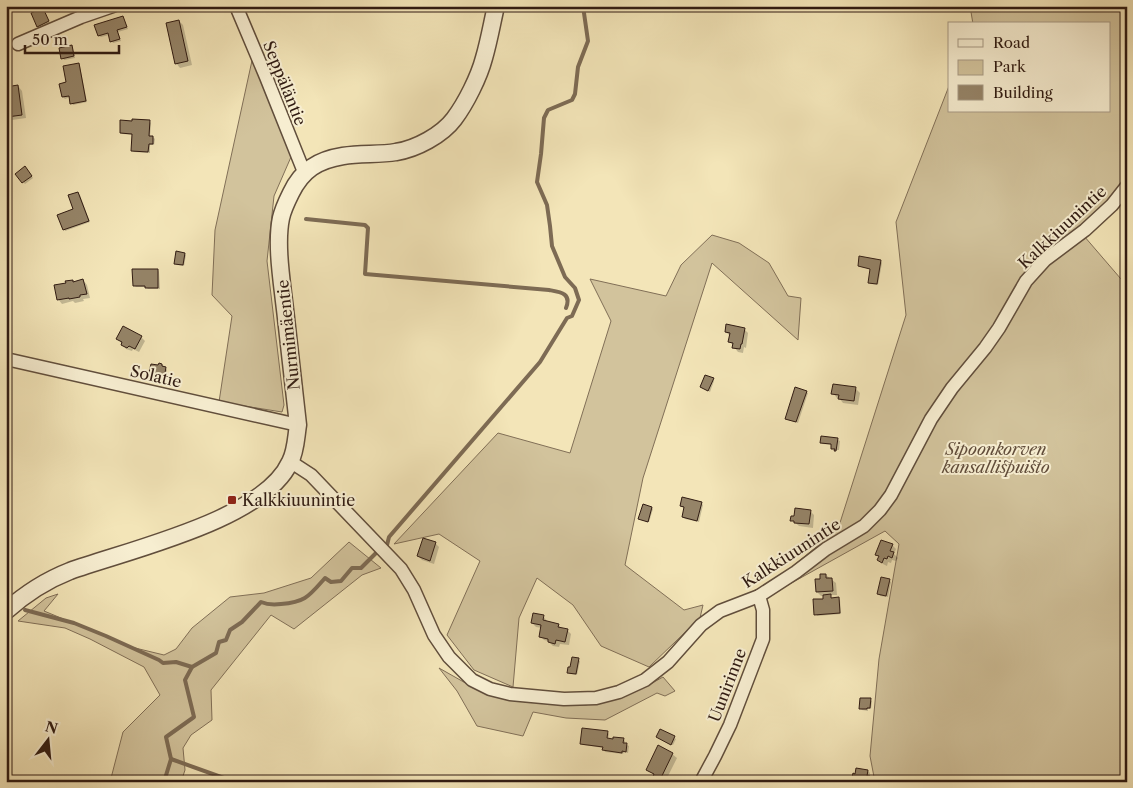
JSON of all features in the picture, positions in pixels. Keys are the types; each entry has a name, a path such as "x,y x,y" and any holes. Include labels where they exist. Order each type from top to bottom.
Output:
{"street":[{"path":"18,44 81,17 113,6"},
{"name":"Seppäläntie","path":"236,6 304,172"},
{"name":"Nurmimäentie","path":"6,611 33,591 69,572 199,528 233,512 270,488 281,476 290,462 295,446 298,425 280,260 281,218 287,201 296,183 304,172 312,166 326,160 344,156 398,152 414,147 436,135 453,120 469,94 484,59 496,6"},
{"name":"Kalkkiuunintie","path":"290,462 311,475 401,569 414,590 434,635 449,657 472,680 510,694 564,699 596,698 619,692 645,680 668,662 701,625 720,611 759,596 796,572 826,549 864,526 880,510 891,495 932,418 952,388 999,328 1026,281 1045,260 1085,230 1112,206 1127,186"},
{"name":"Solatie","path":"6,359 298,425"},
{"name":"Uunirinne","path":"701,782 730,725 763,638 763,610 759,596"}],"green space":[{"name":"Sipoonkorven kansallispuisto","path":"970,6 1127,6 1127,187 1084,236 1127,286 1127,782 875,782 870,756 879,659 899,544 885,531 777,591 770,585 838,529 906,315 896,222 948,89 948,112 1110,112 1110,22 973,22"},
{"path":"253,56 291,157 274,196 267,261 284,405 282,412 219,402 232,316 212,295 215,230"},
{"path":"712,235 739,243 769,263 788,296 801,298 798,340 712,263 643,478 625,565 684,610 703,605 700,618 649,667 601,646 573,605 537,578 519,618 513,687 474,670 447,635 480,561 439,534 394,544 498,433 570,453 611,321 590,279 666,296 681,265"},
{"path":"349,542 381,568 362,575 294,629 271,615 211,690 212,720 191,735 183,748 185,770 181,782 110,782 123,732 160,695 144,667 65,628 18,621 46,598 58,594 44,611 131,647 164,655 176,649 192,628 230,597 264,593 311,578"},
{"path":"439,668 469,685 525,702 586,705 645,687 663,677 675,691 665,696 657,693 605,720 566,718 533,712 523,736 477,726 457,691"}],"building":[{"path":"43,8 49,21 37,27 31,13"},
{"path":"123,16 127,27 117,30 120,39 110,42 108,33 98,36 94,25"},
{"path":"179,20 188,61 175,64 166,23"},
{"path":"72,45 74,56 61,59 59,48"},
{"path":"79,63 86,101 70,104 69,96 62,97 59,84 66,82 63,66"},
{"path":"18,85 22,115 7,117 6,87"},
{"path":"132,119 150,120 149,136 153,136 153,144 149,144 148,152 131,151 132,134 120,133 120,120 132,121"},
{"path":"25,166 32,176 22,183 15,174"},
{"path":"78,192 89,221 63,230 57,215 73,209 68,195"},
{"path":"1123,248 1127,248 1127,266 1122,265 1125,254 1122,253"},
{"path":"176,251 185,253 183,265 174,264"},
{"path":"859,256 881,260 877,284 868,283 870,269 858,266"},
{"path":"132,269 158,269 158,288 133,286"},
{"path":"83,279 87,294 80,295 80,297 57,300 54,285 66,283 65,281 73,280 73,282"},
{"path":"726,324 745,328 740,349 732,348 733,343 728,342 730,333 725,332"},
{"path":"123,326 142,336 135,349 121,345 122,342 116,339"},
{"path":"159,363 166,367 164,379 148,376 151,364 158,365"},
{"path":"705,375 714,378 708,391 700,387"},
{"path":"833,384 856,387 854,401 838,399 839,395 831,394"},
{"path":"795,387 807,391 796,422 785,419"},
{"path":"821,436 838,438 836,451 831,449 831,444 820,443"},
{"path":"682,497 702,502 697,521 682,517 684,507 680,506"},
{"path":"643,504 652,507 648,522 638,519"},
{"path":"795,508 811,510 809,524 790,521 791,516 794,516"},
{"path":"423,538 436,542 430,561 417,556"},
{"path":"881,540 893,544 890,551 894,552 892,558 888,556 887,559 884,558 882,563 877,560 879,556 875,555"},
{"path":"820,574 826,574 826,578 832,578 833,591 816,592 815,579 820,579"},
{"path":"881,577 890,579 886,596 877,594"},
{"path":"831,594 831,598 839,597 840,613 814,615 813,599 823,599 823,595"},
{"path":"533,613 544,615 543,620 559,624 558,627 568,629 565,642 556,640 555,644 548,642 548,639 539,637 541,625 531,623"},
{"path":"572,657 579,658 576,674 567,673"},
{"path":"860,698 871,698 870,708 859,709"},
{"path":"582,728 608,731 607,738 624,738 623,743 627,743 626,752 602,750 603,747 580,744"},
{"path":"660,729 675,736 671,745 656,737"},
{"path":"658,745 673,753 659,782 652,779 654,774 646,770"},
{"path":"856,768 868,770 869,782 851,782"}],"waterway":[{"path":"387,545 389,537 540,362 567,318 572,316 579,300 575,288 565,277 552,246 547,205 537,182 544,118 548,110 572,100 575,94 578,67 588,41 583,6"},
{"path":"306,219 365,225 368,228 365,274 549,290 566,296 566,308"},
{"path":"164,782 171,759 166,737 194,717 185,680 192,667 216,653 219,642 226,640 230,630 242,622 261,602 275,605 302,600 311,594 325,578 331,582 341,581 352,568 361,568 377,552"},
{"path":"25,610 74,623 163,663 176,662 192,667"},
{"path":"171,759 235,782"}],"place":[{"name":"Kalkkiuunintie","path":"232,500"}]}
